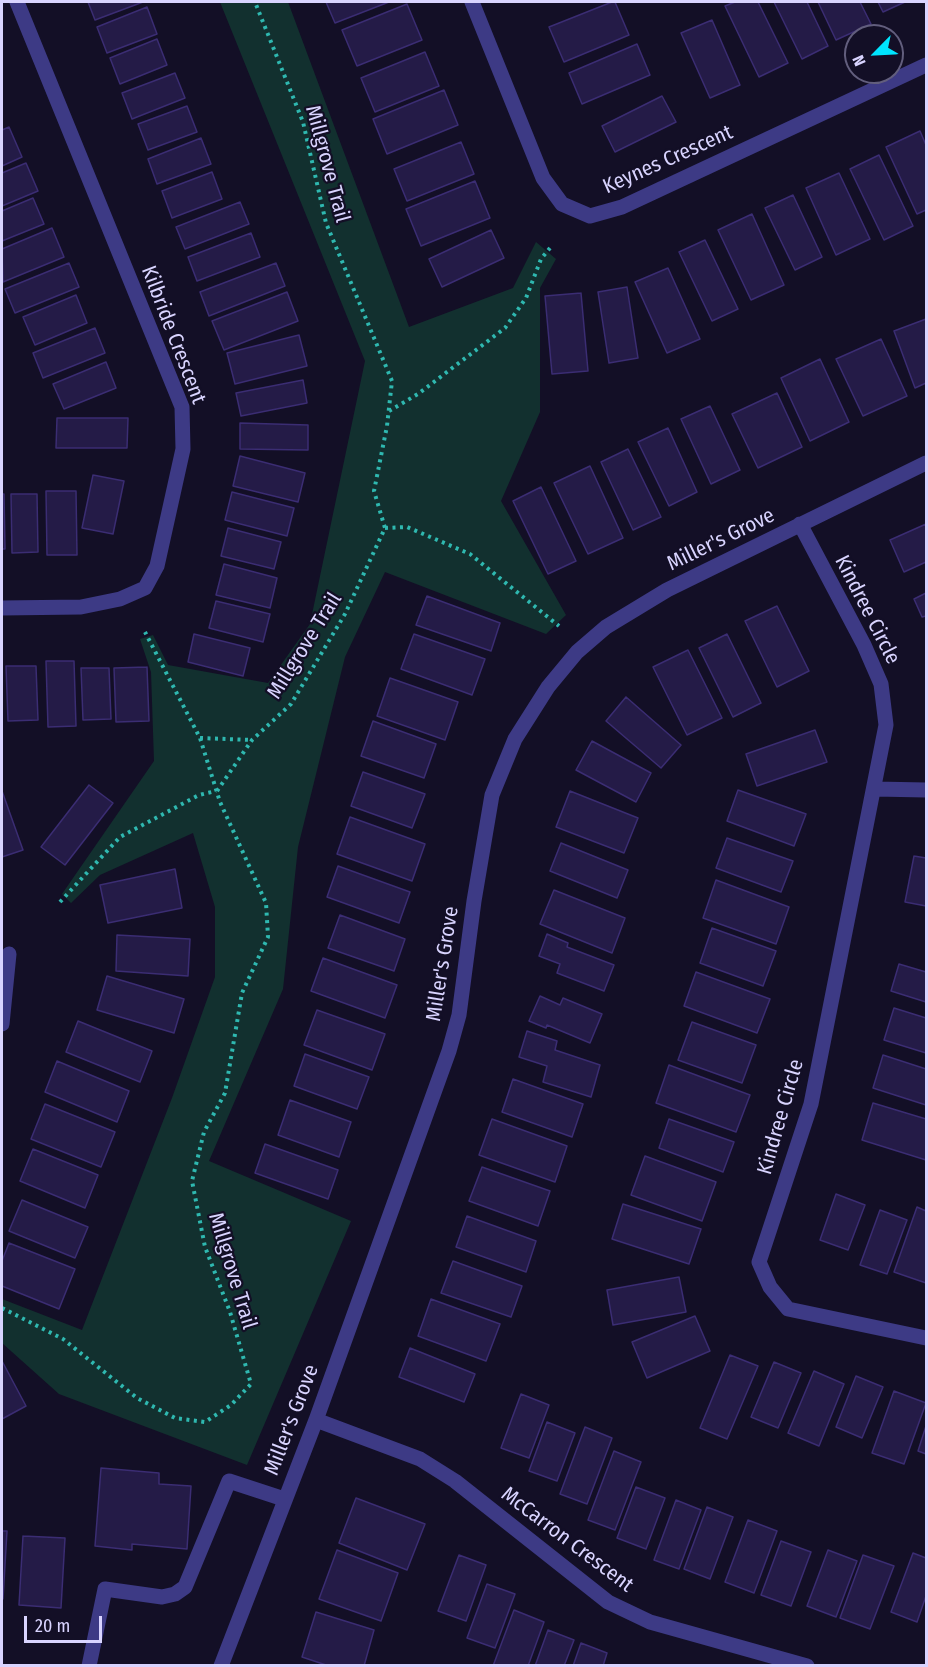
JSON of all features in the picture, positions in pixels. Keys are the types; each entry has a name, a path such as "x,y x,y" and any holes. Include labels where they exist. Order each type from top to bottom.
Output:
{"street":[{"name":"Kilbride Crescent","path":"2,608 81,607 120,599 145,588 157,566 183,449 182,407 18,2"},
{"name":"Keynes Crescent","path":"472,2 543,178 562,204 590,216 622,207 927,65"},
{"name":"Miller's Grove","path":"221,1665 316,1419 449,1051 459,1015 474,901 492,795 515,739 548,687 577,652 606,627 667,590 927,463"},
{"name":"Kindree Circle","path":"800,524 864,645 881,684 886,725 811,1104 759,1262 770,1287 788,1309 927,1338"},
{"path":"875,789 927,790"},
{"path":"2,1024 9,954"},
{"name":"McCarron Crescent","path":"316,1419 429,1464 455,1481 608,1602 650,1622 807,1665"},
{"path":"89,1665 105,1589 162,1597 176,1594 185,1587 229,1481 284,1499"}],"path":[{"name":"Millgrove Trail","path":"2,1308 63,1339 137,1398 175,1418 205,1422 231,1405 251,1384 230,1312 205,1247 192,1181 204,1132 225,1093 242,993 268,937 266,903 216,791 252,740 291,704 345,614 385,528 374,490 389,411 392,381 326,223 303,122 255,2"},
{"path":"389,411 418,394 505,328 526,298 541,259 550,248"},
{"path":"385,528 407,526 470,554 559,626"},
{"path":"60,902 120,837 199,795 216,791 200,738 145,632"},
{"path":"200,738 252,740"}],"green space":[{"path":"220,2 288,2 409,327 513,288 536,242 556,259 540,288 540,412 501,501 566,615 546,634 385,572 345,657 298,847 283,989 209,1161 351,1221 247,1465 59,1394 2,1343 2,1299 82,1330 172,1098 215,977 215,907 193,833 100,875 71,903 62,894 154,761 151,672 140,639 153,635 168,665 268,683 310,624 365,361"}],"building":[{"path":"88,2 143,2 95,20"},
{"path":"326,2 389,2 335,23"},
{"path":"615,2 629,35 564,62 549,27"},
{"path":"735,2 758,2 788,63 759,77 725,6"},
{"path":"774,2 807,2 828,46 802,59"},
{"path":"818,2 860,2 871,24 844,24 844,36 836,40"},
{"path":"878,2 905,2 883,12"},
{"path":"407,4 422,40 357,66 342,30"},
{"path":"147,7 157,34 107,53 97,27"},
{"path":"712,20 740,85 710,98 681,33"},
{"path":"157,39 167,65 120,84 110,58"},
{"path":"637,44 650,75 582,104 569,73"},
{"path":"425,52 439,86 375,112 361,78"},
{"path":"175,73 185,98 132,119 122,93"},
{"path":"444,90 458,125 387,154 373,119"},
{"path":"662,96 676,122 615,152 602,126"},
{"path":"187,106 197,132 148,150 138,124"},
{"path":"9,127 22,157 2,166 2,130"},
{"path":"920,131 926,145 926,210 917,214 886,147"},
{"path":"201,138 211,164 157,184 148,159"},
{"path":"461,142 474,174 407,201 394,169"},
{"path":"879,155 913,226 884,240 850,169"},
{"path":"26,163 38,191 2,206 2,173"},
{"path":"212,172 222,199 172,218 162,191"},
{"path":"839,173 870,239 836,255 806,188"},
{"path":"475,181 490,218 421,246 406,209"},
{"path":"793,195 822,257 795,270 765,208"},
{"path":"33,198 44,224 2,241 2,211"},
{"path":"240,202 249,224 185,249 176,227"},
{"path":"752,214 784,285 751,300 718,230"},
{"path":"52,228 64,257 3,282 2,249"},
{"path":"491,230 504,258 442,287 429,259"},
{"path":"251,233 260,257 197,281 188,257"},
{"path":"705,240 738,309 712,321 679,252"},
{"path":"69,263 79,287 15,313 5,289"},
{"path":"276,263 285,286 209,316 200,292"},
{"path":"668,268 700,339 667,353 635,282"},
{"path":"627,287 638,358 609,363 598,292"},
{"path":"287,292 298,321 224,350 212,321"},
{"path":"581,293 588,371 552,374 545,296"},
{"path":"76,295 87,323 35,345 23,317"},
{"path":"926,319 926,383 915,388 894,331"},
{"path":"95,328 105,353 43,378 33,353"},
{"path":"299,335 307,366 235,384 227,353"},
{"path":"881,339 907,396 863,416 836,359"},
{"path":"820,359 849,422 810,441 781,378"},
{"path":"106,362 116,388 64,409 53,384"},
{"path":"303,380 307,403 241,416 236,393"},
{"path":"777,393 802,447 758,468 732,414"},
{"path":"710,406 740,470 711,484 681,419"},
{"path":"57,418 128,418 127,448 56,448"},
{"path":"240,423 308,425 308,450 240,449"},
{"path":"668,428 697,492 669,506 638,442"},
{"path":"628,449 661,517 633,530 601,462"},
{"path":"240,456 305,473 298,502 233,486"},
{"path":"590,466 623,538 588,554 554,483"},
{"path":"93,475 124,481 113,534 82,528"},
{"path":"541,487 576,561 548,574 513,501"},
{"path":"46,491 76,491 77,555 47,555"},
{"path":"232,492 294,508 287,536 225,520"},
{"path":"2,494 4,494 5,549 2,549"},
{"path":"11,494 37,494 38,552 12,553"},
{"path":"926,524 926,562 904,572 890,540"},
{"path":"228,528 281,542 274,569 221,556"},
{"path":"224,564 277,578 270,608 216,595"},
{"path":"926,593 926,616 922,617 914,599"},
{"path":"427,596 500,623 491,651 416,625"},
{"path":"216,601 270,614 263,642 209,628"},
{"path":"777,606 809,671 777,687 745,621"},
{"path":"194,634 250,648 243,676 188,662"},
{"path":"414,634 485,659 472,695 401,669"},
{"path":"727,634 761,703 733,717 699,648"},
{"path":"688,650 722,718 687,735 653,667"},
{"path":"46,661 74,661 76,726 48,727"},
{"path":"6,666 36,666 38,720 8,721"},
{"path":"147,667 149,721 116,722 114,668"},
{"path":"81,668 109,668 111,719 83,720"},
{"path":"390,678 458,702 445,740 377,716"},
{"path":"626,697 681,745 661,768 606,721"},
{"path":"373,721 436,744 424,778 361,756"},
{"path":"815,730 827,762 757,786 746,754"},
{"path":"592,741 651,773 636,802 576,770"},
{"path":"363,772 425,794 412,828 351,806"},
{"path":"89,785 113,803 65,865 41,847"},
{"path":"738,790 806,814 794,846 727,821"},
{"path":"2,791 23,850 2,857"},
{"path":"570,791 638,818 624,853 556,827"},
{"path":"350,817 425,844 412,881 337,854"},
{"path":"727,838 793,861 781,892 716,868"},
{"path":"561,843 628,870 617,898 550,871"},
{"path":"914,856 926,858 926,906 905,902"},
{"path":"338,866 410,892 399,923 327,897"},
{"path":"175,869 182,908 108,923 100,885"},
{"path":"716,880 789,907 776,944 703,918"},
{"path":"554,890 625,918 612,953 540,924"},
{"path":"340,915 405,939 394,971 328,948"},
{"path":"712,928 776,951 763,986 700,963"},
{"path":"547,934 568,943 567,947 614,965 604,991 557,973 560,964 539,956"},
{"path":"117,935 190,939 188,976 116,971"},
{"path":"323,958 397,985 385,1018 311,991"},
{"path":"899,964 926,972 926,1002 891,991"},
{"path":"696,972 770,999 757,1033 684,1006"},
{"path":"107,976 184,999 174,1033 97,1010"},
{"path":"540,996 560,1005 563,998 602,1014 590,1043 547,1025 546,1028 529,1021"},
{"path":"894,1008 926,1018 926,1053 884,1040"},
{"path":"317,1010 385,1034 372,1070 304,1045"},
{"path":"78,1021 152,1051 140,1082 66,1052"},
{"path":"692,1022 756,1045 742,1083 678,1060"},
{"path":"527,1031 557,1041 555,1050 600,1065 591,1097 543,1082 547,1066 519,1057"},
{"path":"305,1054 369,1077 357,1109 294,1086"},
{"path":"883,1055 926,1069 926,1105 873,1088"},
{"path":"57,1061 129,1091 117,1122 45,1092"},
{"path":"669,1065 750,1095 736,1132 656,1103"},
{"path":"513,1079 583,1104 572,1137 502,1112"},
{"path":"290,1100 351,1122 339,1157 278,1135"},
{"path":"873,1103 926,1119 926,1160 862,1140"},
{"path":"45,1104 115,1132 101,1167 31,1139"},
{"path":"492,1119 567,1146 555,1182 479,1155"},
{"path":"669,1119 734,1142 723,1172 659,1148"},
{"path":"265,1144 338,1170 328,1199 255,1173"},
{"path":"33,1149 98,1175 85,1208 20,1181"},
{"path":"645,1156 716,1182 702,1221 631,1195"},
{"path":"482,1167 550,1191 538,1226 469,1201"},
{"path":"836,1194 865,1205 848,1250 820,1240"},
{"path":"22,1200 88,1227 75,1258 9,1231"},
{"path":"623,1204 701,1229 689,1264 612,1239"},
{"path":"917,1207 926,1211 926,1283 894,1272"},
{"path":"880,1210 907,1220 887,1274 860,1265"},
{"path":"467,1216 536,1241 526,1272 456,1247"},
{"path":"9,1243 75,1269 59,1309 2,1286 2,1261"},
{"path":"453,1261 522,1286 511,1317 441,1293"},
{"path":"679,1277 686,1312 613,1325 607,1290"},
{"path":"431,1299 500,1324 486,1361 418,1336"},
{"path":"695,1316 710,1351 647,1378 632,1342"},
{"path":"410,1348 475,1374 464,1402 399,1377"},
{"path":"730,1355 758,1366 727,1439 700,1428"},
{"path":"2,1361 26,1406 2,1419"},
{"path":"774,1362 801,1373 778,1428 751,1417"},
{"path":"814,1371 844,1384 819,1446 788,1433"},
{"path":"856,1376 883,1387 862,1438 836,1427"},
{"path":"894,1391 926,1403 904,1464 872,1453"},
{"path":"521,1394 549,1405 529,1458 501,1448"},
{"path":"547,1422 575,1433 557,1481 529,1471"},
{"path":"926,1426 926,1454 918,1451"},
{"path":"585,1427 612,1438 587,1504 560,1494"},
{"path":"614,1451 641,1462 615,1530 588,1520"},
{"path":"101,1468 159,1473 159,1484 191,1486 187,1549 132,1544 132,1550 95,1546"},
{"path":"636,1487 665,1498 646,1549 617,1538"},
{"path":"356,1498 425,1524 407,1570 339,1543"},
{"path":"676,1500 701,1510 679,1569 654,1560"},
{"path":"707,1507 733,1517 710,1579 684,1569"},
{"path":"748,1520 777,1531 754,1593 725,1582"},
{"path":"2,1531 7,1531 3,1599 2,1599"},
{"path":"23,1536 65,1538 61,1608 19,1605"},
{"path":"781,1541 811,1552 791,1606 761,1595"},
{"path":"337,1550 398,1573 381,1621 319,1599"},
{"path":"828,1550 857,1561 836,1617 807,1606"},
{"path":"913,1553 926,1558 926,1596 917,1622 891,1612"},
{"path":"459,1555 486,1565 466,1621 438,1611"},
{"path":"863,1555 894,1566 870,1629 840,1618"},
{"path":"487,1584 515,1594 495,1648 467,1638"},
{"path":"514,1610 544,1622 528,1666 493,1666"},
{"path":"316,1612 374,1630 364,1666 329,1666 302,1657"},
{"path":"548,1630 574,1640 564,1666 535,1666"},
{"path":"581,1643 607,1653 603,1666 573,1666"}]}
